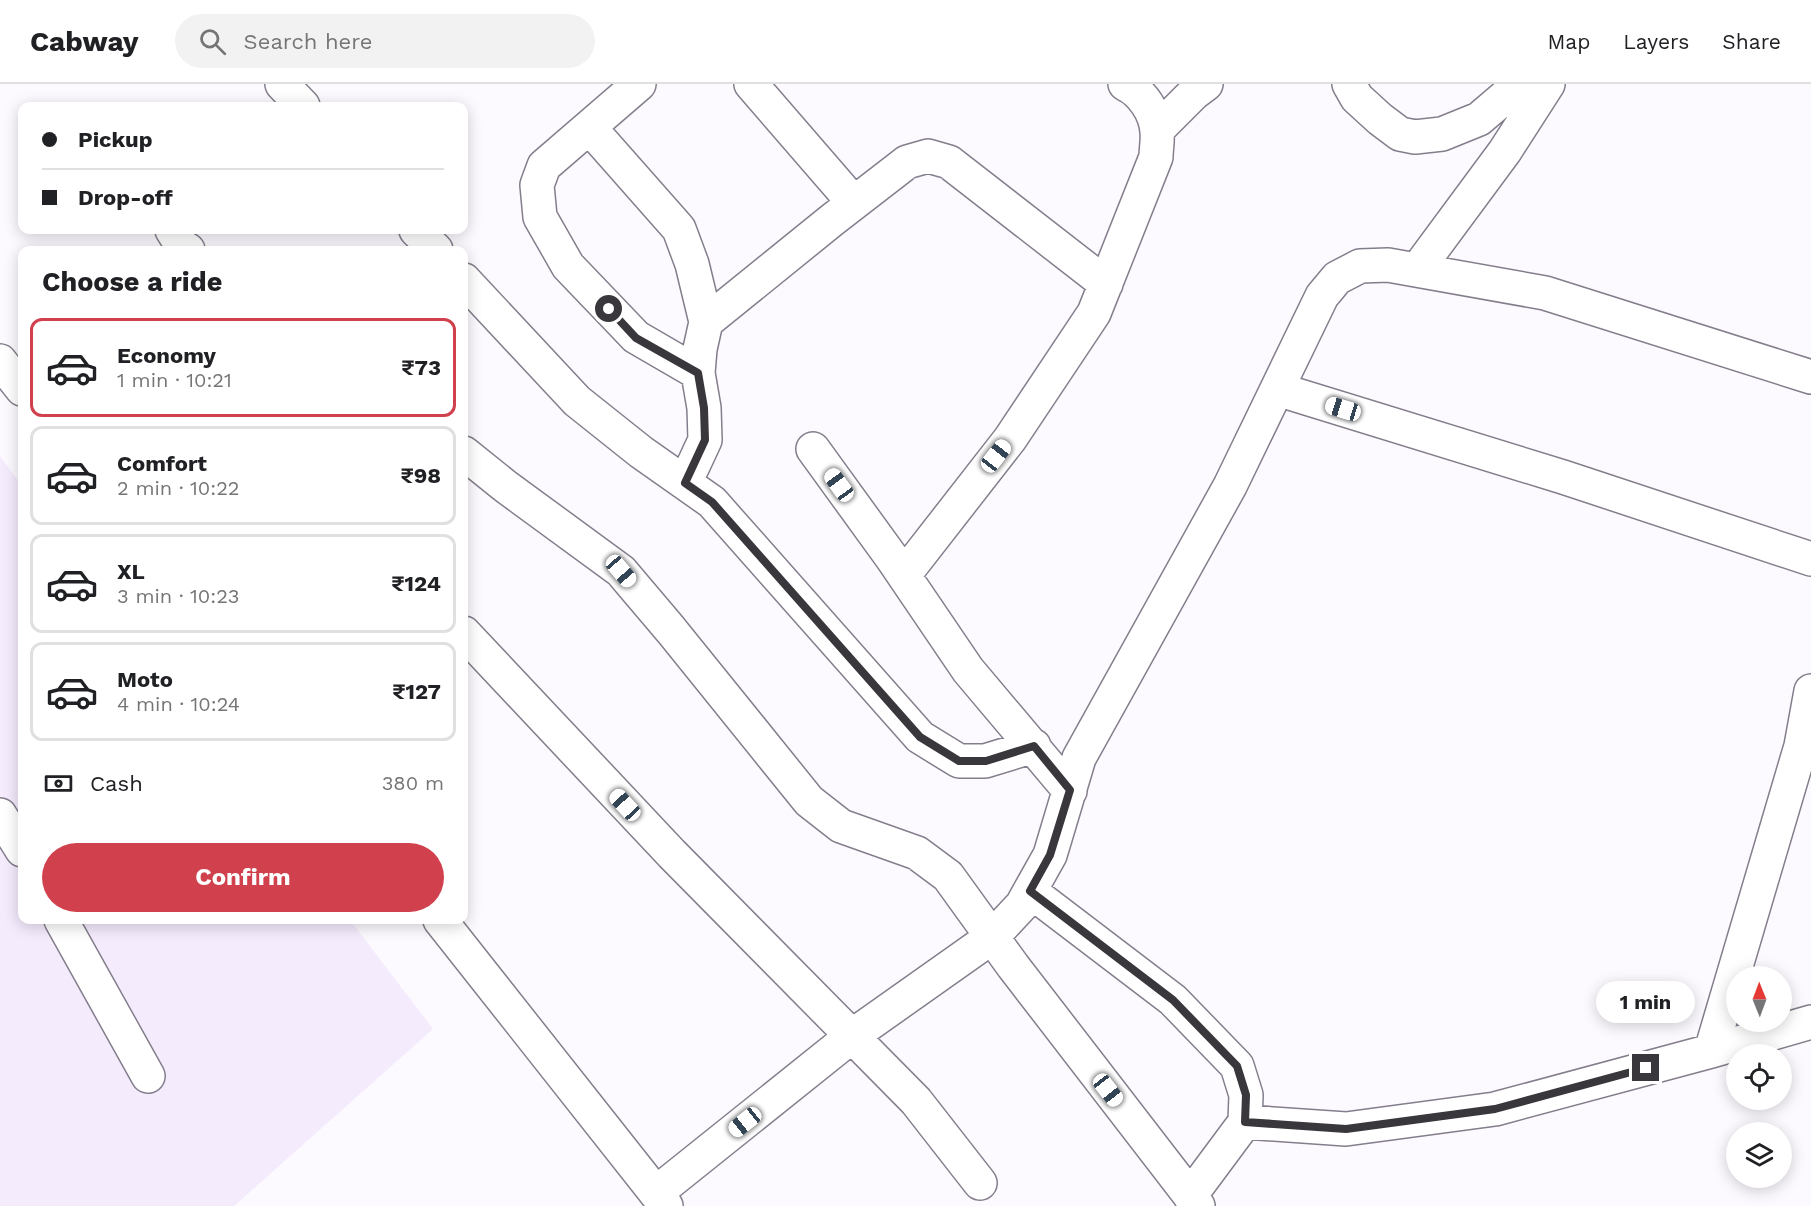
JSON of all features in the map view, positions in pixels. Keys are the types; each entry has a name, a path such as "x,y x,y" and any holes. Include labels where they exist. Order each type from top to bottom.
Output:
{"street":[{"path":"282,84 299,102"},
{"path":"639,84 544,166 537,185 540,217 568,266 636,338 698,373"},
{"path":"751,84 854,203"},
{"path":"904,575 1010,439 1095,313 1156,157 1157,130 1150,108 1133,88 1125,84"},
{"path":"1157,130 1206,84"},
{"path":"1349,84 1357,98 1380,119 1400,134 1415,137 1442,134 1479,119 1520,84"},
{"path":"1417,270 1505,151 1548,84"},
{"path":"589,127 680,229 692,264 706,322 698,373 704,408 705,440 685,483"},
{"path":"706,322 907,162 928,156 949,162 1106,284"},
{"path":"420,234 432,246"},
{"path":"443,924 661,1199 852,1036 992,937 1022,905 1050,855 1079,758 1230,486 1322,296 1336,278 1360,266 1388,265 1545,293 1811,377"},
{"path":"468,284 577,401 641,452 712,502 920,737 959,761 986,761 1034,746"},
{"path":"0,361 18,384"},
{"path":"1277,389 1563,477 1811,559"},
{"path":"813,449 904,575 968,670 1070,790"},
{"path":"468,456 621,571 809,801 841,826 917,853 948,876 1194,1201 1245,1122 1246,1095 1237,1066 1173,1000 1030,891"},
{"path":"468,637 672,854 916,1101 980,1183"},
{"path":"1711,1051 1803,768 1801,746 1811,691"},
{"path":"0,815 18,844"},
{"path":"63,924 148,1076"},
{"path":"1245,1122 1346,1129 1495,1109 1811,1022"}],"shaded area":[{"path":"0,456 18,481 18,924 353,924 433,1029 234,1206 0,1206"}],"route":[{"path":"609,309 636,338 698,373 704,408 705,440 685,483 712,502 920,737 959,761 986,761 1034,746 1070,790 1050,855 1030,891 1173,1000 1237,1066 1246,1095 1245,1122 1346,1129 1495,1109 1646,1068"}]}
